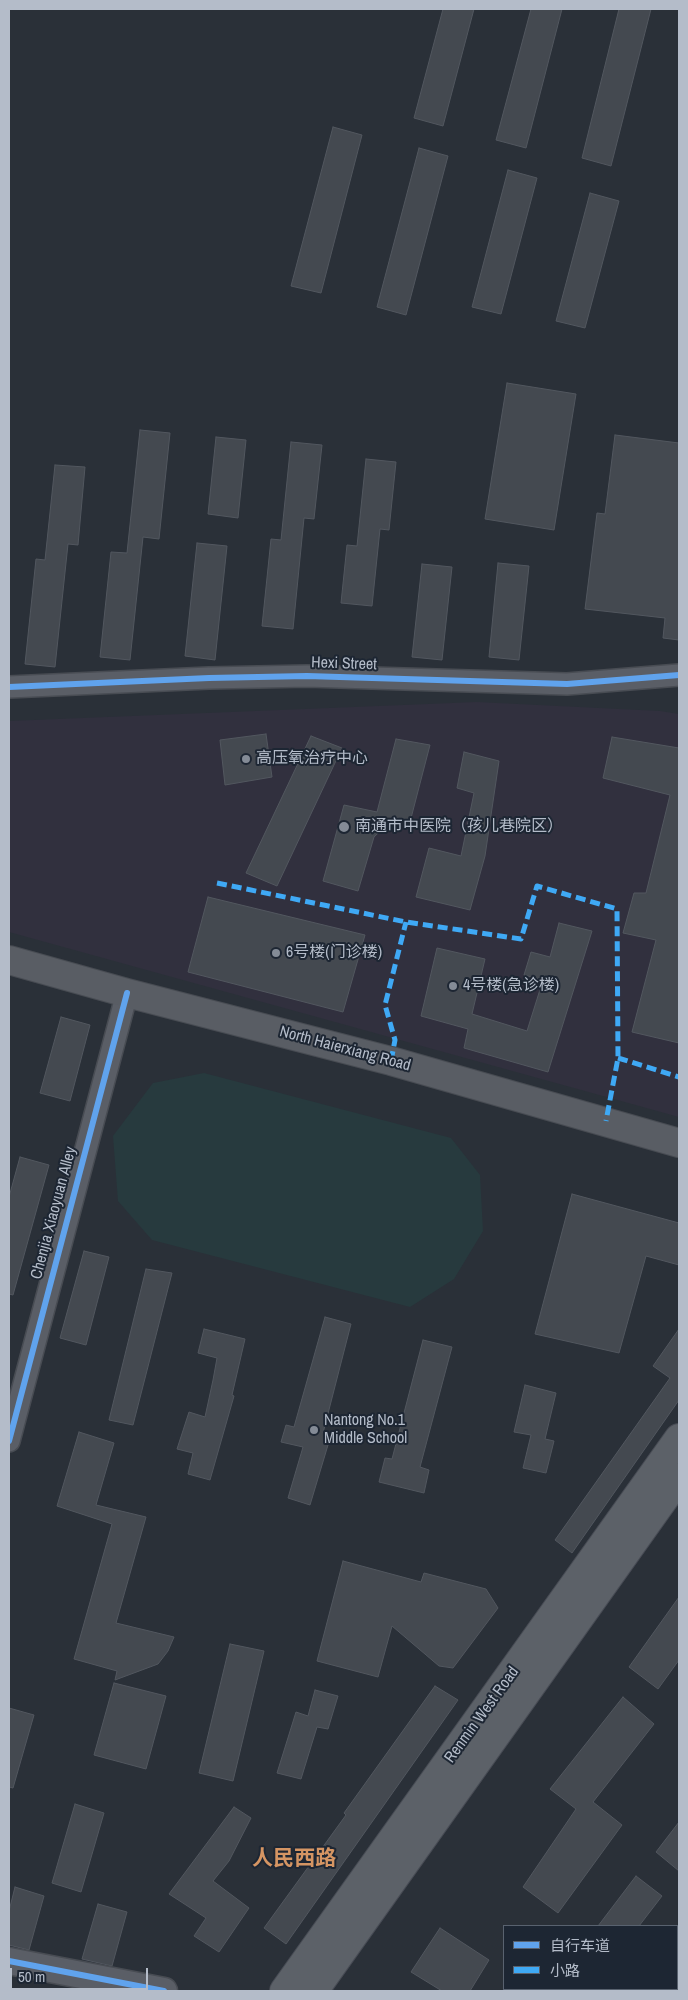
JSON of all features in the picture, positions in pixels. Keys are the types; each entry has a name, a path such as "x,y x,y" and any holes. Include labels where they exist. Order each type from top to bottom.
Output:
{"main road":[{"name":"North Haierxiang Road","path":"9,960 127,993 391,1061 679,1143"},
{"name":"Renmin West Road","path":"284,1991 679,1438"},
{"name":"Renmin West Road","path":"314,1991 679,1478"}],"street":[{"name":"Hexi Street","path":"9,687 209,678 307,676 567,684 679,674"},
{"name":"Chenjia Xiaoyuan Alley","path":"9,1440 127,993"},
{"path":"9,1961 164,1991"}],"shaded area":[{"name":"南通市中医院（孩儿巷院区）","path":"477,702 660,711 679,714 679,1117 9,932 9,721"}],"green space":[{"path":"204,1073 451,1138 480,1175 483,1231 454,1279 410,1307 152,1240 118,1201 113,1136 153,1083"}],"building":[{"path":"443,9 474,9 443,126 414,118"},
{"path":"531,9 562,9 526,148 496,140"},
{"path":"619,9 651,9 611,166 582,158"},
{"path":"333,127 362,135 321,293 291,286"},
{"path":"419,148 448,156 406,315 377,307"},
{"path":"508,170 537,178 501,314 472,307"},
{"path":"590,193 619,201 585,328 556,321"},
{"path":"507,383 576,394 554,530 485,519"},
{"path":"140,430 170,433 159,539 143,537 130,660 100,657 111,552 127,553"},
{"path":"615,435 679,443 679,640 663,638 665,618 585,609 597,513 605,514"},
{"path":"216,437 246,440 238,518 208,514"},
{"path":"291,442 322,445 314,519 304,518 293,629 262,626 271,539 281,540"},
{"path":"366,459 396,462 389,530 380,529 372,606 341,603 347,545 357,546"},
{"path":"55,465 85,467 78,545 68,544 55,667 25,664 36,559 45,560"},
{"path":"197,543 227,546 215,660 185,656"},
{"path":"498,563 529,566 519,660 489,657"},
{"path":"422,564 452,567 442,660 412,657"},
{"name":"高压氧治疗中心","path":"266,734 272,777 225,785 220,740"},
{"path":"311,736 342,748 277,886 246,873"},
{"path":"612,737 679,748 679,1043 632,1032 656,940 623,933 634,893 646,893 670,795 603,778"},
{"path":"396,739 430,745 410,822 395,817 374,837 358,891 323,881 344,805 377,812"},
{"path":"464,752 499,761 485,856 470,910 416,897 429,848 461,856 474,793 457,788"},
{"name":"6号楼(门诊楼)","path":"208,897 365,935 343,1012 188,972"},
{"path":"559,923 592,931 548,1072 464,1048 468,1029 421,1016 437,948 485,959 472,1014 527,1031 543,980 524,975 531,952 550,957"},
{"path":"61,1017 90,1025 70,1101 40,1093"},
{"path":"20,1157 49,1165 13,1295 9,1294 9,1197"},
{"path":"572,1194 679,1223 679,1265 646,1256 619,1353 535,1334"},
{"path":"84,1251 109,1257 86,1345 60,1338"},
{"path":"146,1269 172,1273 133,1425 109,1420"},
{"path":"325,1317 351,1324 323,1433 331,1435 310,1505 288,1498 303,1447 281,1442 286,1425 294,1427"},
{"path":"204,1329 245,1339 232,1395 234,1396 210,1480 188,1474 193,1453 177,1449 189,1412 205,1417 217,1358 198,1353"},
{"path":"679,1329 679,1400 572,1553 555,1540 670,1378 653,1366"},
{"path":"423,1340 452,1347 420,1467 429,1470 424,1493 379,1482 385,1458 392,1459"},
{"path":"525,1385 556,1393 545,1439 554,1441 546,1473 523,1468 531,1435 514,1432"},
{"path":"79,1432 114,1443 96,1505 146,1517 116,1623 174,1637 168,1651 158,1664 115,1680 117,1671 74,1659 112,1524 57,1506"},
{"path":"343,1561 421,1582 424,1573 486,1589 498,1608 453,1668 439,1666 392,1626 378,1677 317,1661"},
{"path":"679,1597 679,1660 658,1689 629,1667"},
{"path":"230,1644 264,1651 233,1781 199,1773"},
{"path":"114,1683 166,1696 146,1769 94,1755"},
{"path":"435,1686 458,1700 286,1944 264,1928 346,1815 344,1813"},
{"path":"315,1690 338,1696 328,1729 317,1727 301,1779 277,1773 296,1712 308,1716"},
{"path":"623,1697 654,1724 593,1802 622,1825 558,1913 523,1887 576,1809 550,1789"},
{"path":"9,1708 34,1715 13,1788 9,1787"},
{"path":"75,1804 104,1813 81,1892 52,1883"},
{"path":"234,1807 251,1818 229,1861 213,1881 249,1908 219,1952 194,1936 206,1918 169,1894"},
{"path":"679,1822 679,1871 656,1852"},
{"path":"636,1876 662,1896 640,1925 599,1925"},
{"path":"15,1887 44,1896 29,1950 9,1945 9,1911"},
{"path":"98,1904 127,1912 112,1966 82,1959"},
{"path":"440,1928 489,1960 470,1991 442,1991 411,1972"}],"marked path":[{"path":"217,883 406,922 521,939 537,886 617,909 618,1058 606,1121"},
{"path":"391,1061 395,1040 385,1005 406,922"},
{"path":"618,1058 679,1077"}],"cycle path":[{"path":"9,687 209,678 307,676 567,684 679,675"},
{"path":"9,1441 127,993"},
{"path":"9,1961 164,1991"}],"place":[{"name":"高压氧治疗中心","path":"246,759"},
{"name":"南通市中医院（孩儿巷院区）","path":"344,827"},
{"name":"6号楼(门诊楼)","path":"276,953"},
{"name":"4号楼(急诊楼)","path":"453,986"},
{"name":"Nantong No.1 Middle School","path":"314,1430"}],"district":[{"name":"人民西路","path":"294,1859"}]}
